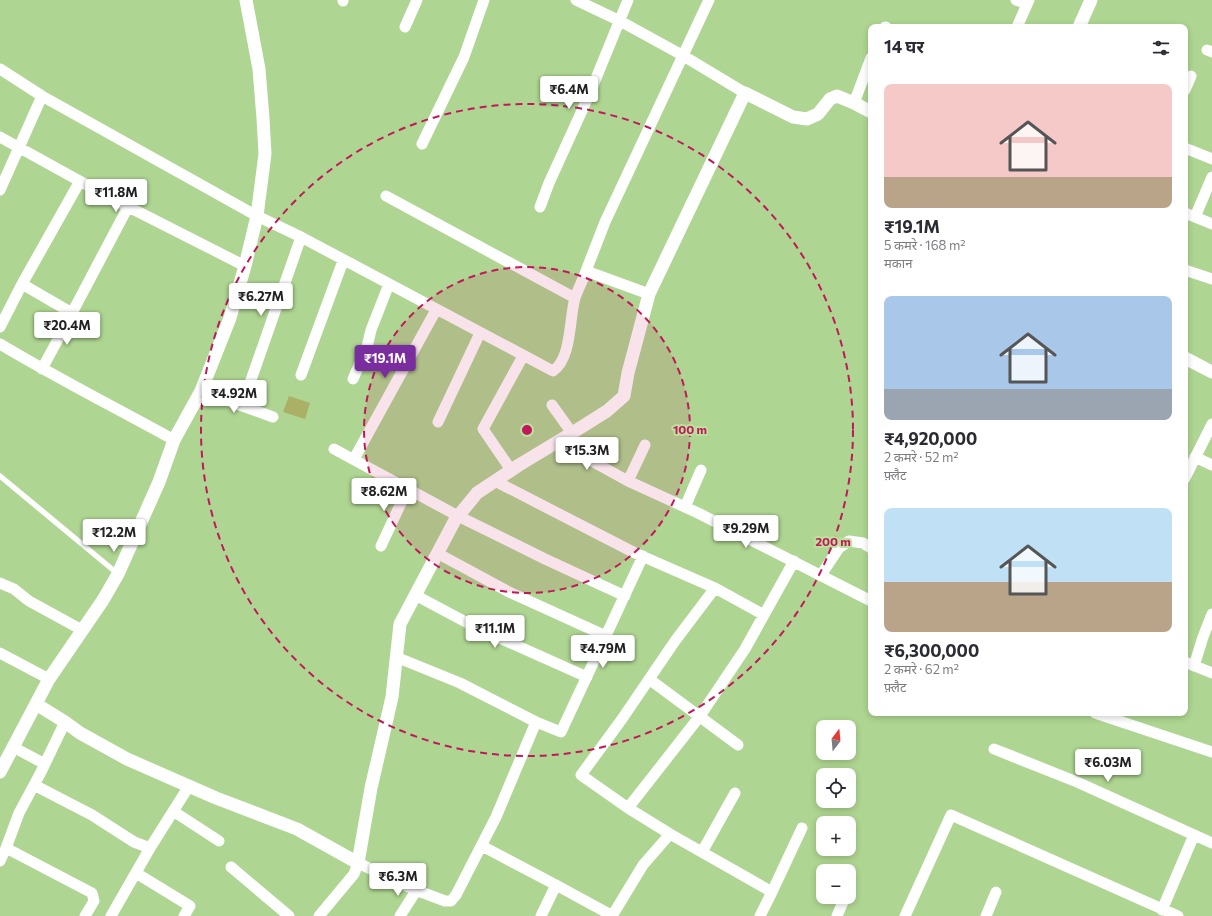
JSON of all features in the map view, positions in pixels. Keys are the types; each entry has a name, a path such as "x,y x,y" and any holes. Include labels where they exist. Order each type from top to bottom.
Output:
{"street":[{"path":"0,772 49,679 118,574 159,482 174,440 201,391 230,318 257,216 264,154 260,69 246,0"},
{"path":"405,27 417,0"},
{"path":"422,144 464,57 484,0"},
{"path":"576,0 620,21 682,55 745,93 793,117 807,119 818,114 830,99 837,96 868,110"},
{"path":"540,207 549,183 590,93 628,0"},
{"path":"0,69 42,96 257,216 301,237 343,261 552,371 558,367 566,351 575,298 605,222 709,0"},
{"path":"1016,0 1028,2 1018,24"},
{"path":"1080,24 1091,0"},
{"path":"854,103 868,66"},
{"path":"1188,83 1191,76"},
{"path":"319,916 354,874 358,863 371,788 392,697 400,624 415,595 458,516 477,493 511,470 607,411 624,396 628,373 649,294 745,93"},
{"path":"0,190 42,96"},
{"path":"0,137 128,207 245,266"},
{"path":"1188,149 1212,159"},
{"path":"1212,177 1190,215 1212,224"},
{"path":"0,327 22,284 80,181"},
{"path":"386,196 575,298"},
{"path":"42,369 128,207"},
{"path":"241,404 251,380 301,237"},
{"path":"301,375 343,261"},
{"path":"586,271 649,294"},
{"path":"1188,271 1212,279"},
{"path":"22,284 72,313"},
{"path":"353,379 367,347 371,330 389,284"},
{"path":"354,459 436,310"},
{"path":"438,422 480,334"},
{"path":"0,344 42,369 97,397 174,440"},
{"path":"511,470 483,429 523,356"},
{"path":"1188,360 1212,372"},
{"path":"201,391 241,404 273,417"},
{"path":"552,405 581,455 628,481 685,507 868,599"},
{"path":"1188,468 1212,424"},
{"path":"628,481 645,445"},
{"path":"334,449 458,516 625,596"},
{"path":"1195,457 1212,465"},
{"path":"685,507 701,470"},
{"path":"495,481 643,556 715,588 764,615"},
{"path":"381,546 408,488"},
{"path":"821,575 839,548 849,541 863,543 868,546"},
{"path":"437,554 509,592 606,636"},
{"path":"396,657 460,683 536,722 561,732 643,556"},
{"path":"628,808 700,716 745,649 794,561"},
{"path":"0,583 14,589 29,601 82,630"},
{"path":"715,588 675,641 582,775 628,808 670,834 772,892"},
{"path":"415,595 477,628 587,677"},
{"path":"1212,614 1190,664 1212,673"},
{"path":"0,653 49,679"},
{"path":"649,679 738,745"},
{"path":"36,704 80,733 127,759 189,786 297,829 358,863 416,891 445,901 451,901 456,895 482,846 536,722"},
{"path":"1104,716 1212,752"},
{"path":"0,861 19,813 65,722"},
{"path":"13,747 45,764"},
{"path":"994,749 1077,782 1212,843"},
{"path":"34,785 92,815 134,842 150,848"},
{"path":"111,916 150,848 189,786"},
{"path":"702,852 735,793"},
{"path":"173,811 219,841"},
{"path":"905,916 951,815 1178,916"},
{"path":"760,916 802,828"},
{"path":"482,846 556,884 612,916 644,865 670,834"},
{"path":"1162,910 1194,835"},
{"path":"6,848 92,893 94,901 85,916"},
{"path":"231,867 289,916"},
{"path":"136,873 190,906 184,916"},
{"path":"541,916 556,884"},
{"path":"400,916 416,891"},
{"path":"986,916 996,892"},
{"path":"839,915 843,904"}],"lane":[{"path":"0,476 118,574"}],"building":[{"path":"289,396 310,403 305,419 283,412"}]}
